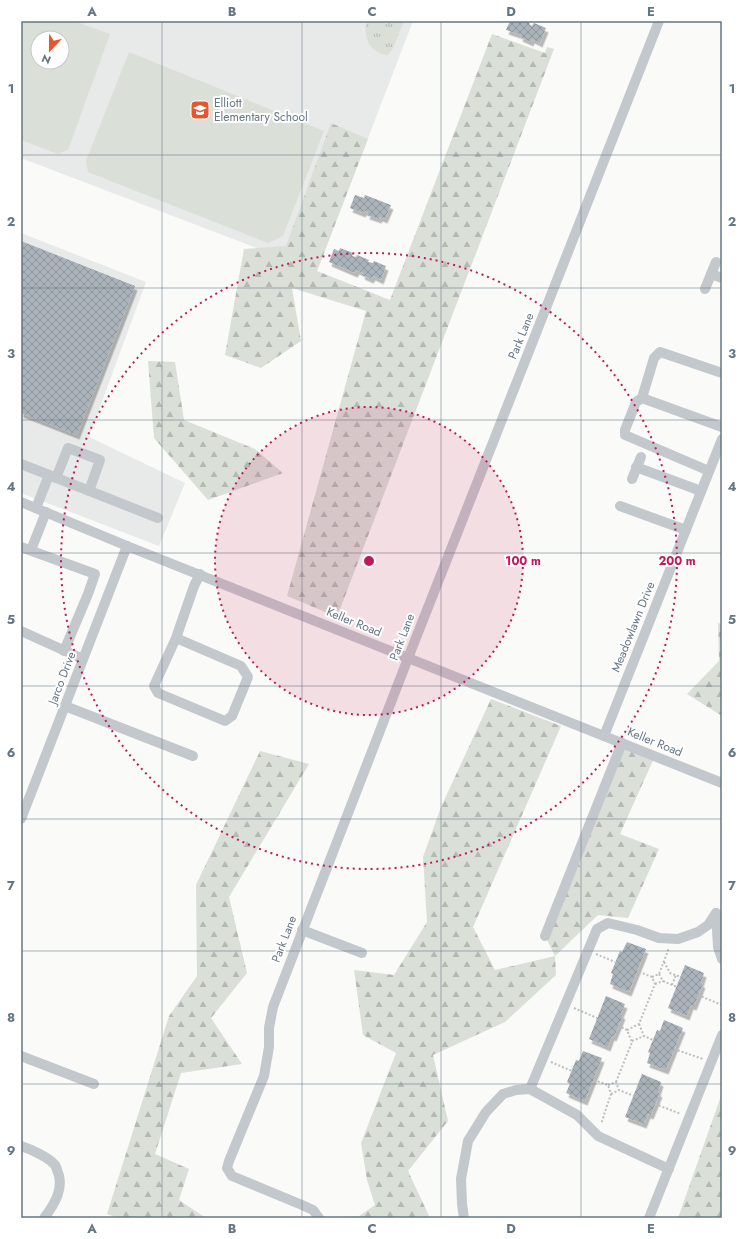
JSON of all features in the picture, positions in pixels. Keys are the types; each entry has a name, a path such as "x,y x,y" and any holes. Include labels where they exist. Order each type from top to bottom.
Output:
{"street":[{"name":"Park Lane","path":"319,1218 314,1210 302,1204 232,1176 227,1168 264,1076 269,1047 269,1028 273,1007 302,930 659,21"},
{"path":"705,290 716,262"},
{"path":"711,274 722,278"},
{"path":"709,471 625,435 625,430 636,402 642,398 654,358 660,352 722,373"},
{"path":"642,398 722,426"},
{"name":"Meadowlawn Drive","path":"604,736 722,439"},
{"path":"36,508 68,448 100,460 89,491"},
{"path":"632,480 640,456"},
{"path":"21,464 158,518"},
{"path":"636,467 701,491"},
{"name":"Keller Road","path":"21,502 127,546 722,783"},
{"path":"620,506 686,530"},
{"path":"31,550 46,512"},
{"name":"Jarco Drive","path":"21,819 127,546"},
{"path":"21,547 95,574 64,651"},
{"path":"176,638 241,666 248,677 232,716 225,721 158,693 154,686 176,638 194,586 200,574"},
{"path":"21,631 83,659"},
{"path":"65,706 193,756"},
{"path":"545,936 622,743"},
{"path":"530,1089 597,929 608,923 637,930 659,938 678,939 698,932 708,925 716,913 718,947 722,959"},
{"path":"302,930 362,953"},
{"path":"649,1218 722,1035"},
{"path":"21,1056 94,1084"},
{"path":"464,1218 461,1179 468,1141 486,1112 503,1094 516,1090 530,1089 577,1115 597,1135 669,1169"},
{"path":"21,1146 35,1152 54,1164 61,1177 59,1192 53,1207 44,1218"}],"path":[{"path":"652,977 659,974 672,939"},
{"path":"588,950 615,962"},
{"path":"664,962 670,973 680,977"},
{"path":"627,1030 639,1024 655,984 652,977 637,970"},
{"path":"659,974 663,981 677,987"},
{"path":"672,985 676,975"},
{"path":"655,984 663,981"},
{"path":"698,995 722,1005"},
{"path":"565,1004 597,1018"},
{"path":"639,1024 644,1036 653,1040"},
{"path":"619,1026 627,1030 632,1042"},
{"path":"634,1096 619,1090 616,1082 632,1042 644,1036"},
{"path":"674,1049 711,1062"},
{"path":"542,1059 572,1071"},
{"path":"594,1080 608,1085 616,1082"},
{"path":"597,1135 611,1094 608,1085"},
{"path":"611,1094 619,1090"},
{"path":"655,1104 690,1117"}],"shaded area":[{"name":"Elliott Elementary School","path":"21,21 413,21 317,271 21,158"},
{"path":"21,233 146,282 89,437 185,483 159,546 21,493"}],"green space":[{"path":"30,21 74,21 110,34 68,150 58,154 21,140 21,23"},
{"path":"366,21 404,21 393,48 388,55 376,51 369,44 366,33"},
{"path":"492,34 545,53 547,47 554,49 337,617 287,596 366,311 292,288 301,341 261,368 225,355 244,249 286,246 331,123 368,139 317,271 390,300"},
{"path":"129,52 324,131 283,236 268,243 88,172 86,161"},
{"path":"148,361 175,362 184,420 255,449 283,473 208,500 154,438"},
{"path":"718,622 722,626 722,716 687,694 719,661"},
{"path":"491,699 561,726 473,927 495,970 555,956 556,975 505,1022 433,1055 448,1121 408,1171 430,1218 325,1218 359,1216 375,1205 367,1180 361,1143 396,1053 363,1035 354,970 394,975 427,922 423,857 441,807"},
{"path":"622,743 655,756 620,834 659,849 628,918 598,915 555,956 545,936"},
{"path":"260,751 309,764 229,897 247,973 211,1018 242,1064 181,1073 155,1154 189,1169 179,1200 206,1218 118,1218 107,1214 169,1016 197,976 196,885"},
{"path":"721,1096 722,1218 678,1218"}],"building":[{"path":"510,21 526,21 532,26 534,23 546,28 540,43 532,39 531,42 520,37 521,35 506,30"},
{"path":"355,195 364,198 365,195 391,205 385,219 380,217 379,219 367,215 368,212 364,211 363,213 350,208"},
{"path":"21,241 135,286 77,435 21,413"},
{"path":"340,248 353,253 352,256 356,257 357,255 369,260 368,262 373,263 374,261 386,266 381,280 373,276 371,279 362,275 363,273 357,270 355,273 329,262 334,249 339,251"},
{"path":"627,942 646,949 629,992 610,984 613,974 611,973 620,951 622,952"},
{"path":"685,965 704,973 701,983 703,984 694,1006 691,1005 687,1016 668,1008"},
{"path":"606,996 625,1004 621,1014 623,1015 608,1047 589,1039"},
{"path":"664,1020 683,1028 666,1070 647,1063 650,1053 648,1052 657,1030 660,1031"},
{"path":"583,1051 602,1058 585,1101 566,1093 570,1084 567,1082 576,1060 579,1061"},
{"path":"642,1074 661,1082 658,1092 660,1093 651,1115 648,1114 644,1124 625,1117"}],"place":[{"name":"Elliott Elementary School","path":"200,110"}]}
